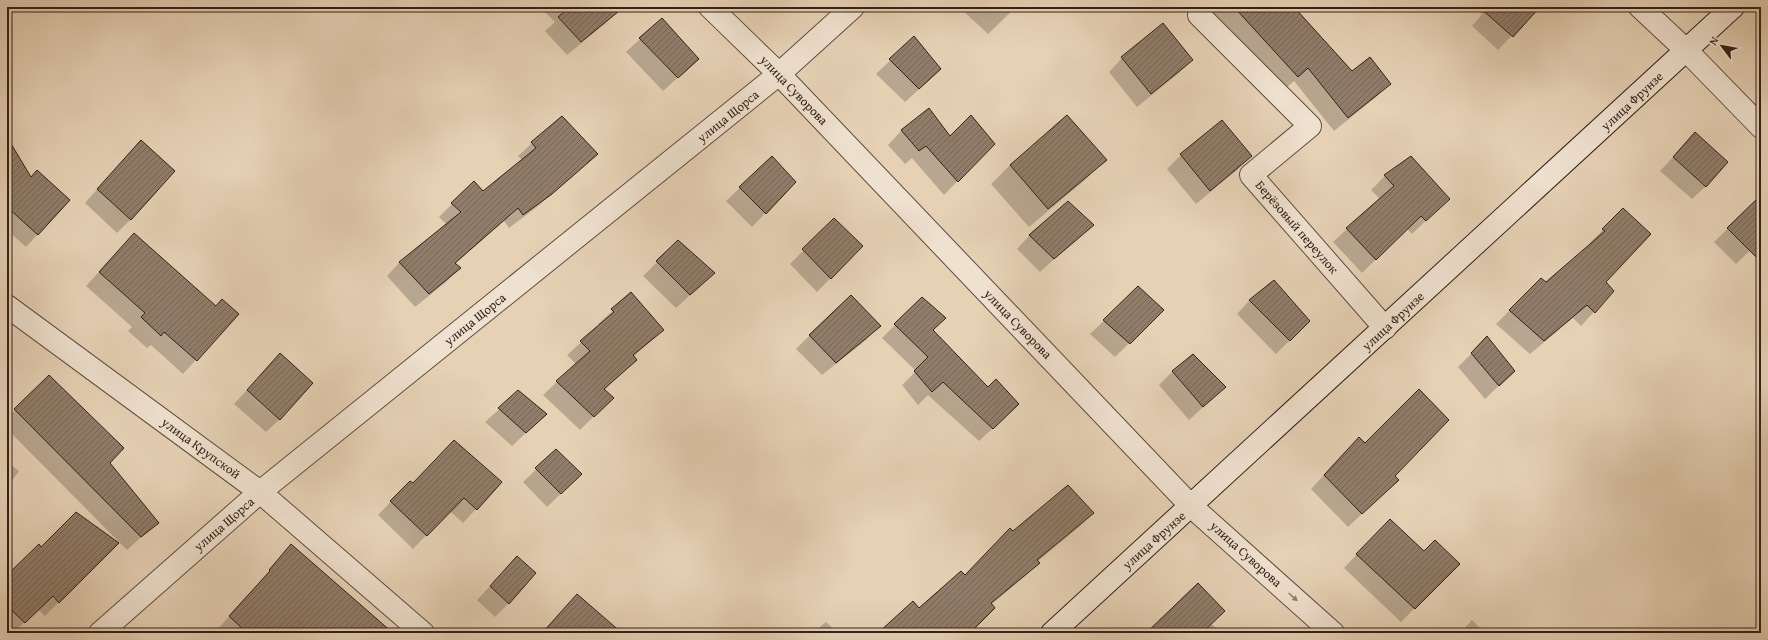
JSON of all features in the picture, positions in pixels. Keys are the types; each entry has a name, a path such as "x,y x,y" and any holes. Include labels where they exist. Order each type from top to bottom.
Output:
{"street":[{"name":"улица Суворова","path":"710,7 779,74 1191,506 1333,633"},
{"name":"улица Щорса","path":"100,633 260,492 779,74 853,7"},
{"path":"1640,7 1687,51 1761,127"},
{"name":"улица Фрунзе","path":"1052,633 1687,51 1733,7"},
{"name":"Берёзовый переулок","path":"1199,15 1310,126 1251,175 1385,328"},
{"name":"улица Крупской","path":"7,306 260,492 423,633"}],"building":[{"path":"570,7 624,7 581,42 558,17"},
{"path":"1234,7 1294,7 1352,71 1370,57 1391,84 1348,118 1308,68 1298,77"},
{"path":"1479,7 1540,7 1513,37"},
{"path":"662,18 699,59 678,78 639,38"},
{"path":"1163,23 1193,60 1151,94 1121,57"},
{"path":"914,36 941,69 919,89 889,59"},
{"path":"929,108 950,136 971,115 995,144 958,182 926,146 919,151 901,130"},
{"path":"1067,115 1107,160 1048,209 1010,165"},
{"path":"562,116 598,154 552,194 523,215 518,208 455,263 461,268 429,294 399,262 461,212 451,203 474,181 483,191 536,148 531,142"},
{"path":"1222,120 1252,156 1210,191 1180,154"},
{"path":"1695,132 1728,162 1706,187 1673,157"},
{"path":"7,137 31,177 37,170 70,200 38,235 7,207"},
{"path":"141,140 175,171 131,220 97,189"},
{"path":"772,156 796,182 766,214 739,187"},
{"path":"1411,156 1450,199 1426,221 1421,216 1376,260 1346,228 1394,186 1384,175"},
{"path":"1761,195 1761,262 1727,228"},
{"path":"1068,201 1094,225 1054,259 1029,235"},
{"path":"1623,208 1651,234 1606,282 1614,291 1595,313 1587,305 1544,341 1509,310 1541,278 1546,282 1605,231 1602,229"},
{"path":"834,218 863,246 831,279 802,249"},
{"path":"134,233 216,306 222,299 239,314 197,361 164,332 161,336 141,317 145,313 99,272"},
{"path":"678,240 715,273 690,295 656,261"},
{"path":"1274,280 1310,321 1290,341 1249,300"},
{"path":"1138,286 1164,310 1130,344 1103,320"},
{"path":"631,292 664,330 633,355 637,360 604,389 614,398 594,417 556,381 590,351 580,341 614,312 611,309"},
{"path":"851,295 881,326 836,363 809,335"},
{"path":"922,297 946,318 933,330 988,387 996,379 1019,404 993,429 943,382 932,392 914,371 928,357 894,324"},
{"path":"1487,336 1515,371 1499,386 1471,353"},
{"path":"280,353 313,383 280,420 247,390"},
{"path":"1193,354 1226,387 1203,407 1172,371"},
{"path":"49,375 124,448 110,463 159,523 141,537 14,409"},
{"path":"1419,389 1449,420 1395,476 1399,480 1362,514 1324,475 1359,437 1365,443"},
{"path":"518,390 547,414 526,433 498,408"},
{"path":"454,440 502,482 477,510 464,498 427,536 390,501 410,481 413,483"},
{"path":"556,449 582,474 561,494 535,468"},
{"path":"1068,485 1094,513 1037,560 1040,563 991,603 995,608 970,633 878,633 913,601 919,608 961,571 965,575 1010,528 1013,531"},
{"path":"76,512 119,543 59,603 53,596 25,623 7,606 7,575 39,544 41,547"},
{"path":"1390,519 1424,551 1435,540 1460,564 1415,609 1356,554"},
{"path":"291,544 393,633 247,633 229,616 270,571 269,570"},
{"path":"517,556 536,573 509,604 490,586"},
{"path":"1198,583 1225,611 1202,633 1146,633"},
{"path":"577,594 622,633 542,633"}]}
